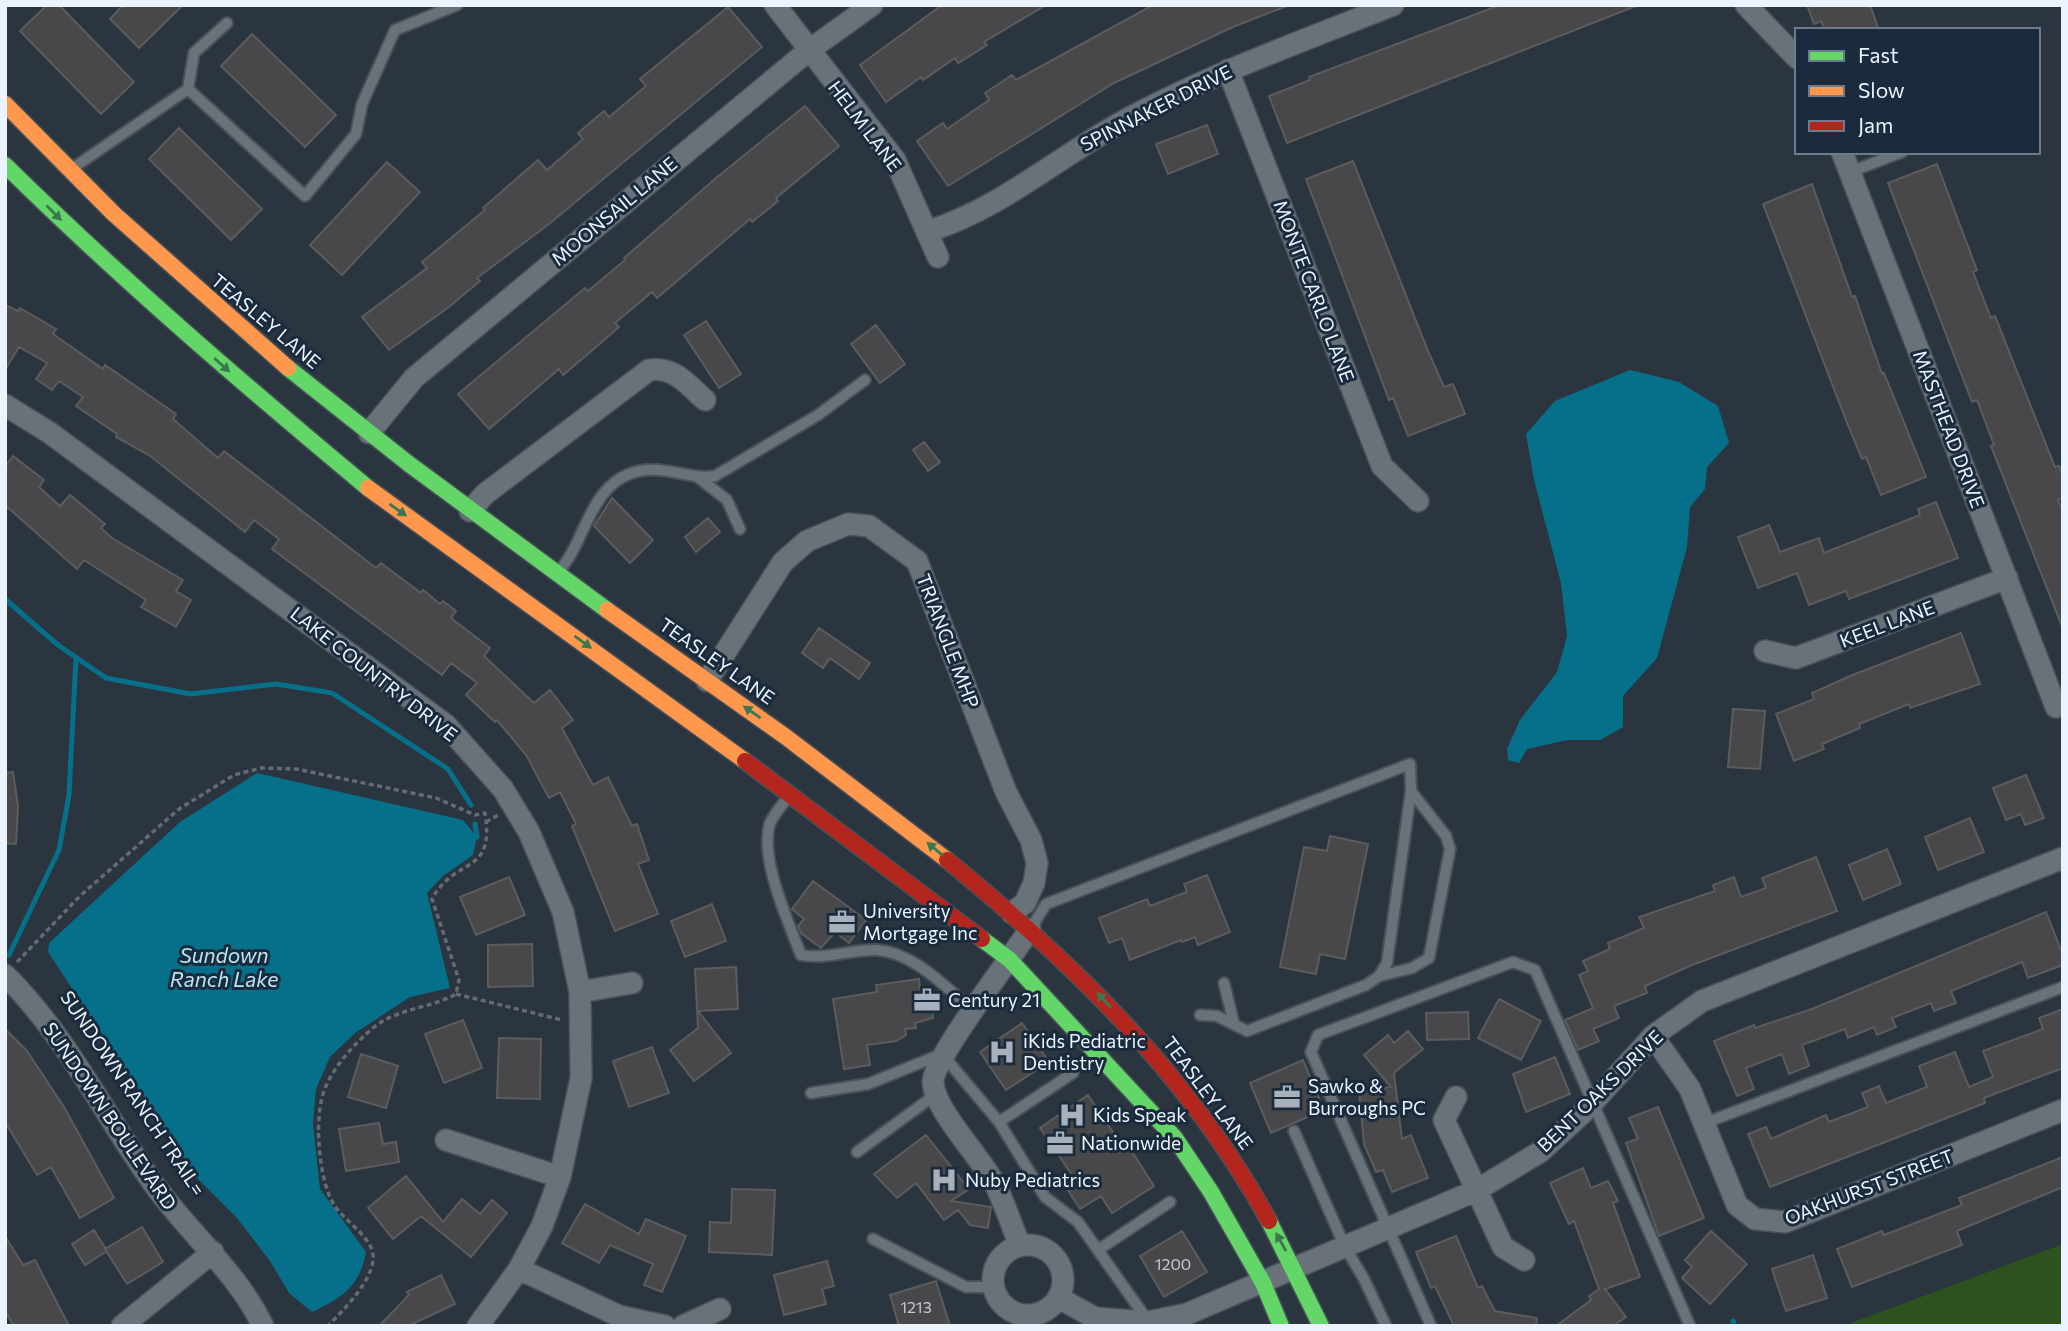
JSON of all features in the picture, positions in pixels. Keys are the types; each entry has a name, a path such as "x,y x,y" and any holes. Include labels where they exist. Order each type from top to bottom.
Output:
{"main road":[{"name":"TEASLEY LANE","path":"5,104 68,171 206,299 369,433 470,511 891,812 1030,929 1094,989 1158,1059 1195,1105 1247,1180 1296,1269 1321,1326"},
{"path":"5,165 61,220 250,390 368,488 790,794 1010,960 1175,1138 1211,1192 1263,1283 1281,1326"}],"street":[{"name":"HELM LANE","path":"775,5 895,160 938,257"},
{"name":"MOONSAIL LANE","path":"369,433 414,378 808,51 872,5"},
{"name":"SPINNAKER DRIVE","path":"929,232 955,223 1132,116 1228,70 1393,5"},
{"path":"1746,5 1795,56"},
{"name":"MONTE CARLO LANE","path":"1228,70 1382,466 1418,501"},
{"name":"MASTHEAD DRIVE","path":"1843,154 2059,706"},
{"path":"470,511 485,494 649,370 664,368 680,377 705,400"},
{"name":"LAKE COUNTRY DRIVE","path":"5,405 61,440 446,725 503,789 529,832 563,912 580,992 581,1078 560,1177 542,1226 519,1269 478,1326"},
{"name":"TRIANGLE MHP","path":"707,681 783,562 807,541 848,524 869,526 917,561 1006,792 1031,840 1037,863 1034,883 1025,903 1012,913"},
{"name":"KEEL LANE","path":"1765,651 1796,659 2007,578"},
{"name":"BENT OAKS DRIVE","path":"1059,1298 1095,1318 1149,1324 1186,1314 1263,1283 1475,1191 1540,1152 1592,1103 1653,1036 1702,1001 2063,858"},
{"path":"1020,1246 996,1187 975,1151 944,1112 935,1095 933,1079 942,1054 1030,929"},
{"name":"SUNDOWN BOULEVARD","path":"15,972 180,1220 213,1252 250,1299 263,1326"},
{"path":"580,992 632,983"},
{"name":"OAKHURST STREET","path":"1653,1036 1680,1071 1705,1123 1728,1190 1737,1205 1755,1219 1785,1222 2063,1110"},
{"path":"1456,1097 1444,1120 1503,1247 1524,1260"},
{"path":"446,1140 560,1177"},
{"path":"1020,1246 1039,1246 1059,1262 1064,1286 1059,1298 1037,1315 1020,1320 996,1296 993,1287 994,1271 999,1260 1020,1246"},
{"path":"122,1326 213,1252"},
{"path":"519,1269 619,1316 665,1326"},
{"path":"683,1326 720,1309"}],"lane":[{"path":"188,89 305,196 356,134 362,104 395,30 457,5"},
{"path":"68,171 188,89 194,53 227,23"},
{"path":"1850,172 1897,154"},
{"path":"699,478 728,470 818,415 865,380"},
{"path":"557,573 572,551 589,511 611,487 644,470 662,470 699,478 726,500 740,529"},
{"path":"1030,929 1046,904 1410,764 1411,791 1396,920 1387,963 1380,976"},
{"path":"1200,1015 1217,1016 1247,1031 1366,985 1380,976 1412,968 1429,958 1450,849 1446,836 1411,791"},
{"path":"790,794 771,821 766,843 776,885 801,955 817,958 876,950 898,954 926,971 974,1011"},
{"path":"1431,1326 1311,1052 1318,1035 1513,962 1535,970 1690,1326"},
{"path":"1224,983 1234,1024"},
{"path":"1705,1123 2063,987"},
{"path":"811,1093 868,1084 942,1054 999,1122 1045,1197 1078,1222 1149,1324"},
{"path":"999,1122 1073,1073"},
{"path":"857,1153 935,1095"},
{"path":"1294,1131 1345,1247 1364,1279 1386,1326"},
{"path":"1098,1250 1170,1202"},
{"path":"873,1239 966,1287 993,1287"}],"path":[{"path":"15,972 16,962 80,896 179,809 234,775 261,768 296,769 436,798 475,815 485,813 489,836 483,855 438,887 432,900 459,980 456,994"},
{"path":"328,1326 366,1279 374,1260 370,1246 334,1206 324,1182 318,1141 324,1088 344,1056 374,1027 410,1008 456,994 568,1022"}],"green space":[{"path":"2063,1244 2063,1326 1843,1326"}],"water":[{"path":"1630,370 1679,382 1718,406 1729,443 1707,467 1705,489 1690,507 1687,547 1657,658 1623,696 1623,727 1600,740 1567,740 1527,749 1519,763 1508,760 1507,749 1520,720 1557,672 1567,636 1561,583 1534,480 1526,434 1555,401"},
{"name":"Sundown Ranch Lake","path":"257,773 463,820 477,837 473,855 443,876 427,893 450,988 410,997 355,1033 330,1057 316,1089 313,1124 320,1189 366,1252 359,1274 348,1289 332,1302 312,1312 289,1293 270,1261 237,1218 196,1177 48,952 49,943 180,822"}],"building":[{"path":"47,5 59,5 134,82 101,114 20,31"},
{"path":"123,5 183,5 139,48 110,19"},
{"path":"942,5 1046,5 984,42 987,45 958,63 955,58 923,80 921,77 886,102 860,65"},
{"path":"1153,5 1287,6 1235,26 1114,83 948,186 917,141 943,123 947,129 989,100 985,93 1012,75 1016,80"},
{"path":"1500,5 1636,6 1287,143 1269,96 1310,80 1309,77"},
{"path":"1807,5 1870,5 1878,28 1824,28 1821,21 1814,24"},
{"path":"728,7 762,47 549,224 477,278 480,281 449,307 389,350 362,317 427,268 422,262 485,210 483,208 538,160 547,170 583,139 578,133 604,111 609,117 646,86 640,79"},
{"path":"252,34 336,115 305,147 221,66"},
{"path":"805,106 839,146 776,198 778,201 752,222 750,219 657,298 652,292 615,323 619,327 563,375 559,369 489,429 458,394 585,288 588,291 716,178"},
{"path":"1207,125 1218,154 1168,174 1156,144"},
{"path":"179,128 262,209 231,240 149,159"},
{"path":"1353,161 1428,351 1444,387 1453,384 1465,414 1408,436 1393,398 1389,400 1306,179"},
{"path":"387,162 420,192 342,275 310,245"},
{"path":"1937,164 1977,270 1973,272 1991,318 1995,316 2055,467 2059,466 2063,476 2063,498 2058,500 2063,511 2063,629 1991,446 1994,445 1977,400 1972,402 1888,183"},
{"path":"1812,184 1852,297 1855,296 1882,374 1884,373 1926,477 1881,495 1866,457 1862,459 1847,423 1763,204"},
{"path":"5,305 18,311 20,308 56,329 53,334 103,369 105,365 176,414 173,419 218,458 224,451 376,568 381,563 421,593 423,590 440,604 443,601 456,611 451,618 490,648 484,656 534,703 550,690 573,720 562,728 593,785 608,777 632,826 637,824 649,860 638,864 658,914 615,931 572,826 576,824 560,792 549,798 526,755 497,720 495,722 466,695 477,683 451,663 442,675 272,549 279,539 254,520 245,532 149,455 116,437 117,434 76,406 83,397 59,381 52,390 36,379 47,363 19,347 5,370"},
{"path":"706,321 741,374 719,388 684,335"},
{"path":"876,325 905,364 880,383 851,344"},
{"path":"924,442 940,462 928,471 913,450"},
{"path":"13,456 44,480 39,487 60,506 70,495 105,524 101,528 112,538 183,580 176,591 191,600 176,627 141,607 146,600 84,560 77,569 5,505 5,467"},
{"path":"612,498 653,540 630,563 594,526"},
{"path":"1936,502 1958,558 1849,599 1846,591 1809,605 1797,573 1758,588 1738,537 1769,525 1780,552 1819,538 1824,553 1920,515 1918,509"},
{"path":"708,518 720,532 696,552 685,537"},
{"path":"819,628 870,663 859,679 830,658 823,668 802,653"},
{"path":"1961,633 1980,684 1910,708 1909,704 1859,724 1860,728 1822,744 1824,749 1794,761 1776,714 1814,699 1812,693 1850,676"},
{"path":"1733,709 1765,711 1760,769 1728,767"},
{"path":"13,772 18,806 16,844 5,843 5,773"},
{"path":"2026,775 2044,818 2025,825 2021,814 2006,820 1993,788"},
{"path":"1970,818 1984,852 1938,870 1925,837"},
{"path":"1330,836 1368,844 1345,959 1320,954 1316,974 1280,967 1304,847 1327,851"},
{"path":"1887,849 1901,884 1863,900 1849,865"},
{"path":"1816,857 1837,911 1692,965 1645,986 1647,993 1614,1006 1619,1018 1593,1029 1599,1041 1578,1050 1565,1020 1593,1008 1579,975 1588,971 1583,961 1610,949 1608,943 1644,928 1639,917 1715,891 1713,885 1734,877 1741,897 1766,888 1762,878"},
{"path":"1207,875 1230,932 1198,945 1195,937 1182,942 1181,940 1130,960 1122,938 1109,943 1099,918 1147,899 1150,906 1187,892 1184,884"},
{"path":"509,877 525,915 476,935 460,897"},
{"path":"813,881 866,920 849,943 835,932 821,948 801,933 798,926 804,919 792,909"},
{"path":"712,904 726,941 685,957 671,921"},
{"path":"2046,912 2063,955 2063,965 2028,978 2022,962 1951,991 1956,1003 1934,1011 1931,1003 1892,1018 1896,1027 1877,1035 1874,1027 1848,1038 1845,1029 1802,1045 1809,1066 1789,1074 1782,1054 1746,1068 1754,1089 1737,1096 1714,1041 1754,1025 1755,1028 1812,1009"},
{"path":"532,944 533,986 488,987 488,945"},
{"path":"736,967 738,1009 698,1011 731,1053 694,1081 670,1050 698,1028 695,969"},
{"path":"919,979 920,988 929,987 933,1018 915,1023 916,1028 905,1029 906,1035 896,1041 867,1045 870,1065 844,1069 833,999 877,992 876,985"},
{"path":"1499,999 1541,1021 1521,1060 1478,1038"},
{"path":"2063,1009 2063,1068 1984,1098 1985,1103 1770,1187 1748,1134 1766,1127 1771,1139 1826,1115 1829,1122 1868,1107 1862,1093 1879,1086 1886,1103 1927,1087 1919,1066 1955,1052 1969,1087 1993,1077 1983,1051 2043,1029 2039,1018"},
{"path":"1468,1012 1469,1039 1427,1040 1426,1013"},
{"path":"463,1020 482,1068 444,1083 425,1034"},
{"path":"1022,1023 1049,1062 1006,1090 980,1052"},
{"path":"5,1029 27,1051 64,1107 114,1198 80,1218 51,1167 37,1175 5,1122"},
{"path":"1408,1031 1423,1049 1394,1073 1402,1139 1411,1135 1428,1178 1392,1192 1383,1170 1376,1172 1364,1144 1359,1090 1391,1087 1364,1055 1388,1035 1394,1043"},
{"path":"499,1038 541,1039 540,1099 497,1098"},
{"path":"652,1047 669,1093 629,1107 613,1061"},
{"path":"361,1054 398,1066 386,1108 348,1097"},
{"path":"1555,1057 1570,1094 1526,1112 1513,1074"},
{"name":"Sawko & Burroughs PC","path":"1303,1060 1324,1110 1271,1133 1250,1083"},
{"path":"1088,1095 1125,1150 1129,1147 1154,1186 1112,1213 1101,1196 1080,1209 1066,1187 1076,1181 1040,1128"},
{"path":"1658,1107 1704,1218 1659,1236 1626,1143 1638,1139 1629,1118"},
{"path":"379,1123 383,1144 396,1142 399,1162 346,1171 339,1129"},
{"path":"926,1135 969,1189 951,1201 991,1207 988,1228 970,1225 958,1210 944,1220 916,1183 897,1198 874,1174"},
{"path":"2063,1157 2063,1187 1957,1231 1962,1245 1852,1287 1837,1249 1882,1231 1884,1235 1962,1205 1959,1198"},
{"path":"1583,1168 1591,1188 1608,1181 1618,1201 1613,1203 1640,1277 1605,1289 1626,1317 1613,1326 1556,1326 1591,1300 1589,1296 1599,1289 1574,1221 1569,1224 1550,1183"},
{"path":"406,1176 443,1222 462,1199 480,1214 492,1200 507,1213 471,1257 421,1216 393,1239 368,1208"},
{"path":"732,1189 775,1190 772,1255 709,1252 710,1222 731,1223"},
{"path":"585,1204 639,1234 646,1219 686,1236 662,1292 644,1285 653,1264 610,1245 599,1263 562,1243"},
{"path":"142,1227 163,1262 127,1284 105,1249"},
{"path":"94,1230 107,1251 85,1265 72,1244"},
{"path":"1182,1231 1207,1272 1164,1297 1140,1256"},
{"path":"1711,1231 1747,1264 1710,1304 1682,1278 1692,1267 1685,1260"},
{"path":"5,1236 23,1265 35,1260 69,1326 14,1326 5,1311"},
{"path":"1456,1236 1478,1288 1482,1286 1495,1311 1537,1318 1536,1326 1454,1326 1435,1286 1431,1288 1416,1252"},
{"path":"1813,1255 1827,1298 1786,1311 1772,1269"},
{"path":"827,1261 834,1286 822,1289 826,1304 784,1315 774,1275"},
{"path":"441,1275 455,1304 408,1326 379,1326 409,1295 407,1292"},
{"path":"936,1281 950,1326 899,1326 890,1295"}],"waterway":[{"path":"5,599 58,645 106,678 191,694 276,684 332,693 448,769 471,805"},
{"path":"9,955 59,850 69,795 76,658"},
{"path":"475,824 477,837"},
{"path":"1733,1321 1735,1326"}],"traffic: fast":[{"path":"5,165 183,330 368,488"},
{"path":"288,368 409,464 607,610"},
{"path":"982,939 1010,960 1175,1138 1211,1192 1263,1283 1281,1326"},
{"path":"1269,1221 1321,1326"}],"traffic: slow":[{"path":"5,104 114,214 288,368"},
{"path":"368,488 745,761"},
{"path":"607,610 786,737 947,860"}],"traffic: jam":[{"path":"745,761 982,939"},
{"path":"947,860 1039,939 1126,1025 1166,1070 1203,1118 1238,1168 1269,1221"}],"place":[{"name":"University Mortgage Inc","path":"842,922"},
{"name":"Century 21","path":"927,1000"},
{"name":"iKids Pediatric Dentistry","path":"1002,1052"},
{"name":"Sawko & Burroughs PC","path":"1287,1097"},
{"name":"Kids Speak","path":"1072,1115"},
{"name":"Nationwide","path":"1060,1143"},
{"name":"Nuby Pediatrics","path":"944,1180"}]}
